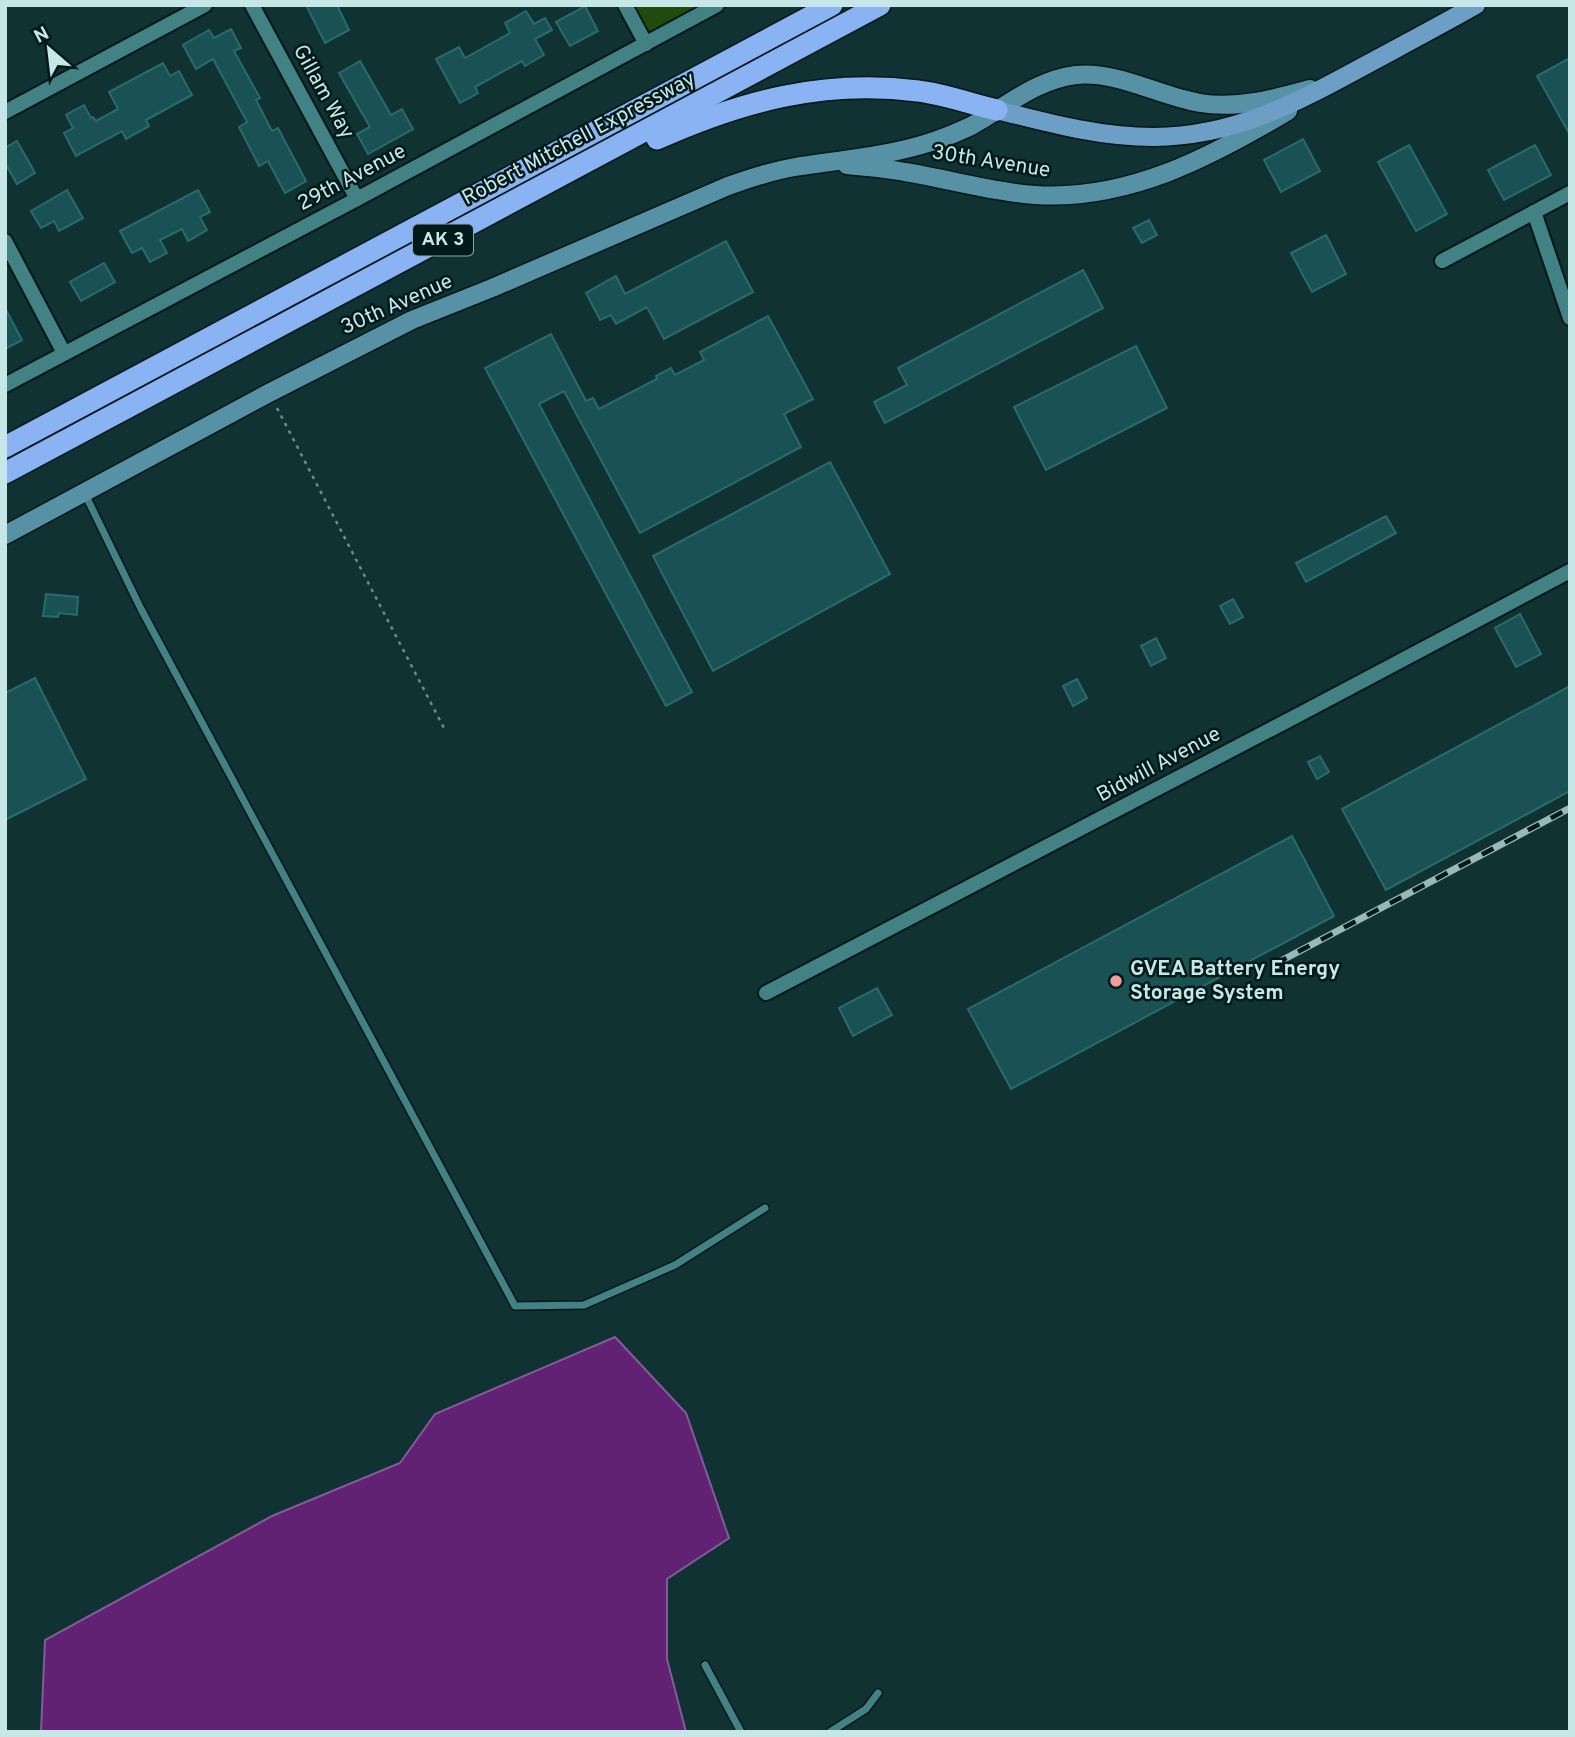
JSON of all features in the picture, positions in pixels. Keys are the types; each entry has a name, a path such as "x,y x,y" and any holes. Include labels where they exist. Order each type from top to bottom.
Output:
{"highway":[{"name":"Robert Mitchell Expressway","path":"5,447 832,5"},
{"name":"Robert Mitchell Expressway","path":"5,473 880,5"},
{"path":"465,229 694,122 783,96 828,89 920,91 997,110"}],"main road":[{"name":"30th Avenue","path":"826,163 903,171 1036,195 1095,193 1166,174 1203,158 1476,5"},
{"name":"30th Avenue","path":"5,535 269,393 412,320 728,186 769,173 930,143 971,125 1040,84 1059,78 1101,76 1183,99 1222,105 1273,100 1334,83"},
{"path":"997,110 1078,130 1153,137 1186,135 1217,131 1245,123 1277,111 1334,83"}],"street":[{"path":"5,113 205,5"},
{"name":"Gillam Way","path":"252,5 357,199"},
{"path":"625,5 646,44"},
{"name":"29th Avenue","path":"5,385 717,5"},
{"path":"1442,261 1570,193"},
{"path":"1534,212 1570,318"},
{"path":"5,242 64,353"},
{"name":"Bidwill Avenue","path":"766,993 1570,571"}],"lane":[{"path":"85,493 141,609 515,1306 584,1305 675,1265 765,1208"},
{"path":"705,1665 741,1732"},
{"path":"830,1732 866,1709 878,1693"}],"path":[{"path":"269,393 445,730"}],"green space":[{"path":"625,5 717,5 646,44"}],"shaded area":[{"path":"615,1337 686,1413 729,1538 667,1579 667,1659 686,1732 41,1732 45,1640 272,1516 400,1463 435,1414"}],"building":[{"path":"306,5 337,5 349,30 325,43"},
{"path":"585,6 598,31 570,46 556,22"},
{"path":"526,11 534,24 545,18 552,30 535,39 544,55 525,66 522,61 475,87 478,93 460,103 436,59 459,47 465,58 510,33 505,23"},
{"path":"231,29 241,48 234,51 260,98 256,100 272,131 278,128 306,181 285,193 268,161 259,166 239,127 247,122 213,59 196,69 183,45 209,30 214,38"},
{"path":"1570,58 1570,135 1537,76"},
{"path":"360,61 391,115 402,109 413,129 368,154 357,134 370,127 339,73"},
{"path":"163,63 170,76 179,71 192,95 146,120 149,126 126,139 122,131 76,156 64,133 73,128 66,115 84,105 91,118 96,121 118,109 109,92"},
{"path":"1303,139 1320,171 1281,192 1264,160"},
{"path":"17,141 35,173 17,184 5,163 5,148"},
{"path":"1409,145 1447,214 1416,231 1378,162"},
{"path":"1535,145 1551,175 1504,200 1488,170"},
{"path":"67,190 83,218 59,231 54,221 41,228 31,211"},
{"path":"198,190 210,212 200,217 207,230 188,241 182,229 160,240 167,253 150,262 142,248 132,253 120,231"},
{"path":"1149,220 1157,235 1142,243 1133,228"},
{"path":"1326,235 1346,274 1312,292 1291,253"},
{"path":"726,241 753,292 664,339 647,307 616,324 611,315 600,320 586,293 616,276 625,294"},
{"path":"104,263 115,282 81,301 70,282"},
{"path":"1083,270 1103,308 885,423 874,402 907,385 898,368"},
{"path":"5,308 22,340 5,349"},
{"path":"768,316 813,399 784,414 801,447 640,533 564,391 539,404 692,692 666,706 485,368 551,334 586,401 593,398 599,409 657,379 656,376 671,368 675,375 704,360 700,352"},
{"path":"1136,346 1167,408 1046,470 1014,407"},
{"path":"830,462 890,574 713,671 653,556"},
{"path":"1386,516 1396,533 1306,582 1296,563"},
{"path":"46,594 78,597 77,615 59,613 58,617 43,616"},
{"path":"1233,599 1243,617 1230,624 1220,606"},
{"path":"1520,614 1541,654 1516,667 1495,628"},
{"path":"1156,638 1166,658 1151,666 1141,646"},
{"path":"35,678 86,779 5,820 5,693"},
{"path":"1077,679 1087,698 1073,706 1063,686"},
{"path":"1570,686 1570,791 1386,890 1342,809"},
{"path":"1320,756 1329,772 1317,779 1308,762"},
{"name":"GVEA Battery Energy Storage System","path":"1292,836 1334,916 1011,1089 968,1009"},
{"path":"877,988 892,1015 853,1036 839,1008"}],"railway":[{"path":"1275,964 1570,808"}],"place":[{"name":"GVEA Battery Energy Storage System","path":"1116,981"}]}
